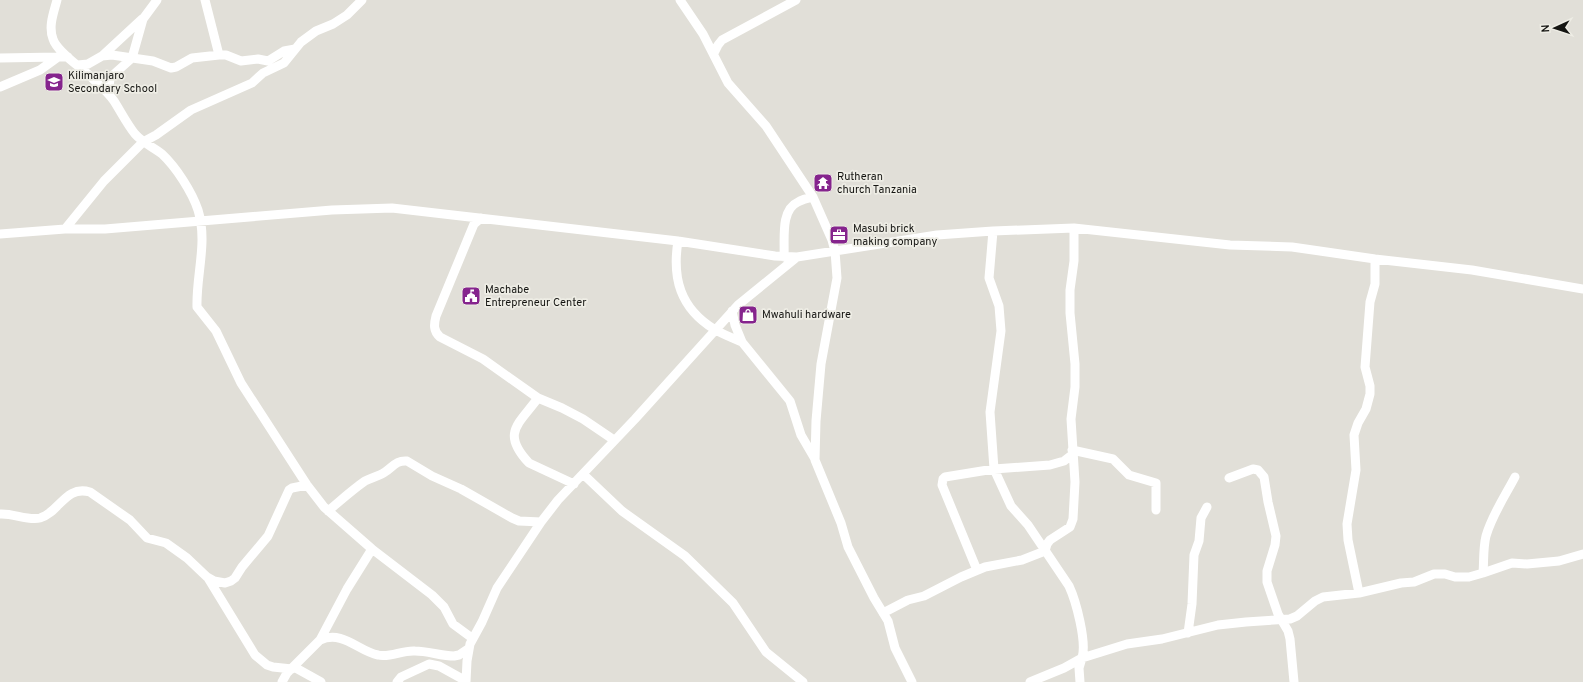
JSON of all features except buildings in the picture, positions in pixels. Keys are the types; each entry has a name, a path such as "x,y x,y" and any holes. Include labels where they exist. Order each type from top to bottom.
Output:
{"street":[{"path":"57,0 52,19 52,34 55,43 68,57 108,93 132,130 143,142 165,157 179,174 197,210 200,220 202,241 197,307 216,331 241,383 307,485 328,511 372,549 432,595 444,608 453,624 472,638"},
{"path":"78,65 91,63 102,56 143,19 157,0"},
{"path":"205,0 219,55"},
{"path":"65,229 104,181 143,142 156,135 191,110 252,83 263,73 284,63 301,42 312,34 333,24 347,15 362,0"},
{"path":"680,0 704,34 733,90 766,126 813,197 822,214 835,251 837,278 821,364 816,421 815,460"},
{"path":"714,53 722,40 796,0"},
{"path":"108,93 112,75 132,58 143,19"},
{"path":"102,56 116,55 153,61 171,68 176,67 192,58 219,55 226,55 242,61 258,59 268,61 284,51 295,49"},
{"path":"0,58 68,57"},
{"path":"0,87 40,70 58,58"},
{"path":"784,257 785,220 787,214 797,202 813,197"},
{"path":"0,234 65,229 105,229 332,210 392,208 624,236 678,241 784,257 797,257 937,235 1074,228 1230,245 1292,247 1375,259 1472,270 1583,289"},
{"path":"481,218 474,224 436,316 434,330 440,336 483,359 538,398 578,416 614,440"},
{"path":"1045,551 1050,540 1067,530 1072,524 1075,482 1071,420 1075,387 1075,364 1070,298 1074,228"},
{"path":"993,231 989,278 999,306 1001,331 990,412 994,469 1011,506 1028,525 1072,592 1082,630 1084,649 1079,668 1080,678"},
{"path":"678,241 675,266 679,286 688,305 696,316 715,330 742,342"},
{"path":"397,682 401,677 429,664 439,666 466,681 468,650 472,638 482,622 497,588 541,522 558,500 584,474 732,311 766,280 797,257"},
{"path":"1359,594 1348,540 1347,524 1356,470 1354,435 1358,423 1366,409 1370,394 1370,386 1365,367 1370,302 1375,284 1375,259"},
{"path":"732,311 735,325 742,342 790,400 800,436 815,460 841,523 848,547 874,598 888,621 897,654 912,682"},
{"path":"538,398 515,429 514,440 529,464 574,484"},
{"path":"977,570 955,521 942,482 945,477 994,469 1050,465 1064,461 1072,452"},
{"path":"1072,452 1113,459 1129,475 1156,483 1156,510"},
{"path":"328,511 353,490 368,480 383,474 396,462 402,461 437,478 447,481 516,520 541,522"},
{"path":"1229,478 1253,470 1258,470 1264,477 1276,536 1276,545 1267,571 1267,582 1278,614 1288,631 1294,682"},
{"path":"584,474 622,511 686,556 733,603 766,652 803,682"},
{"path":"1483,573 1485,538 1489,525 1493,515 1515,477"},
{"path":"207,577 214,581 225,583 231,581 268,536 289,490 307,485"},
{"path":"0,514 40,518 48,514 68,495 80,491 90,492 130,520 148,538 153,541 166,544 187,558 207,577 255,655 267,665 273,667 293,668 320,682"},
{"path":"1188,633 1192,604 1194,555 1199,541 1201,518 1207,507"},
{"path":"282,682 293,668 320,640 340,601 372,549"},
{"path":"883,613 908,600 924,596 961,576 991,566 1022,560 1045,551"},
{"path":"1036,681 1082,658 1127,644 1162,639 1218,626 1246,622 1282,620 1297,616 1320,598 1359,594 1402,583 1414,582 1434,574 1445,574 1455,577 1475,576 1512,563 1527,564 1559,561 1583,554"},
{"path":"320,640 327,638 351,641 375,654 384,656 416,651 459,656 468,650"},
{"path":"1064,668 1080,678"}],"place":[{"name":"Kilimanjaro Secondary School","path":"54,82"},
{"name":"Rutheran church Tanzania","path":"823,183"},
{"name":"Masubi brick making company","path":"839,235"},
{"name":"Machabe Entrepreneur Center","path":"471,296"},
{"name":"Mwahuli hardware","path":"748,315"}]}
